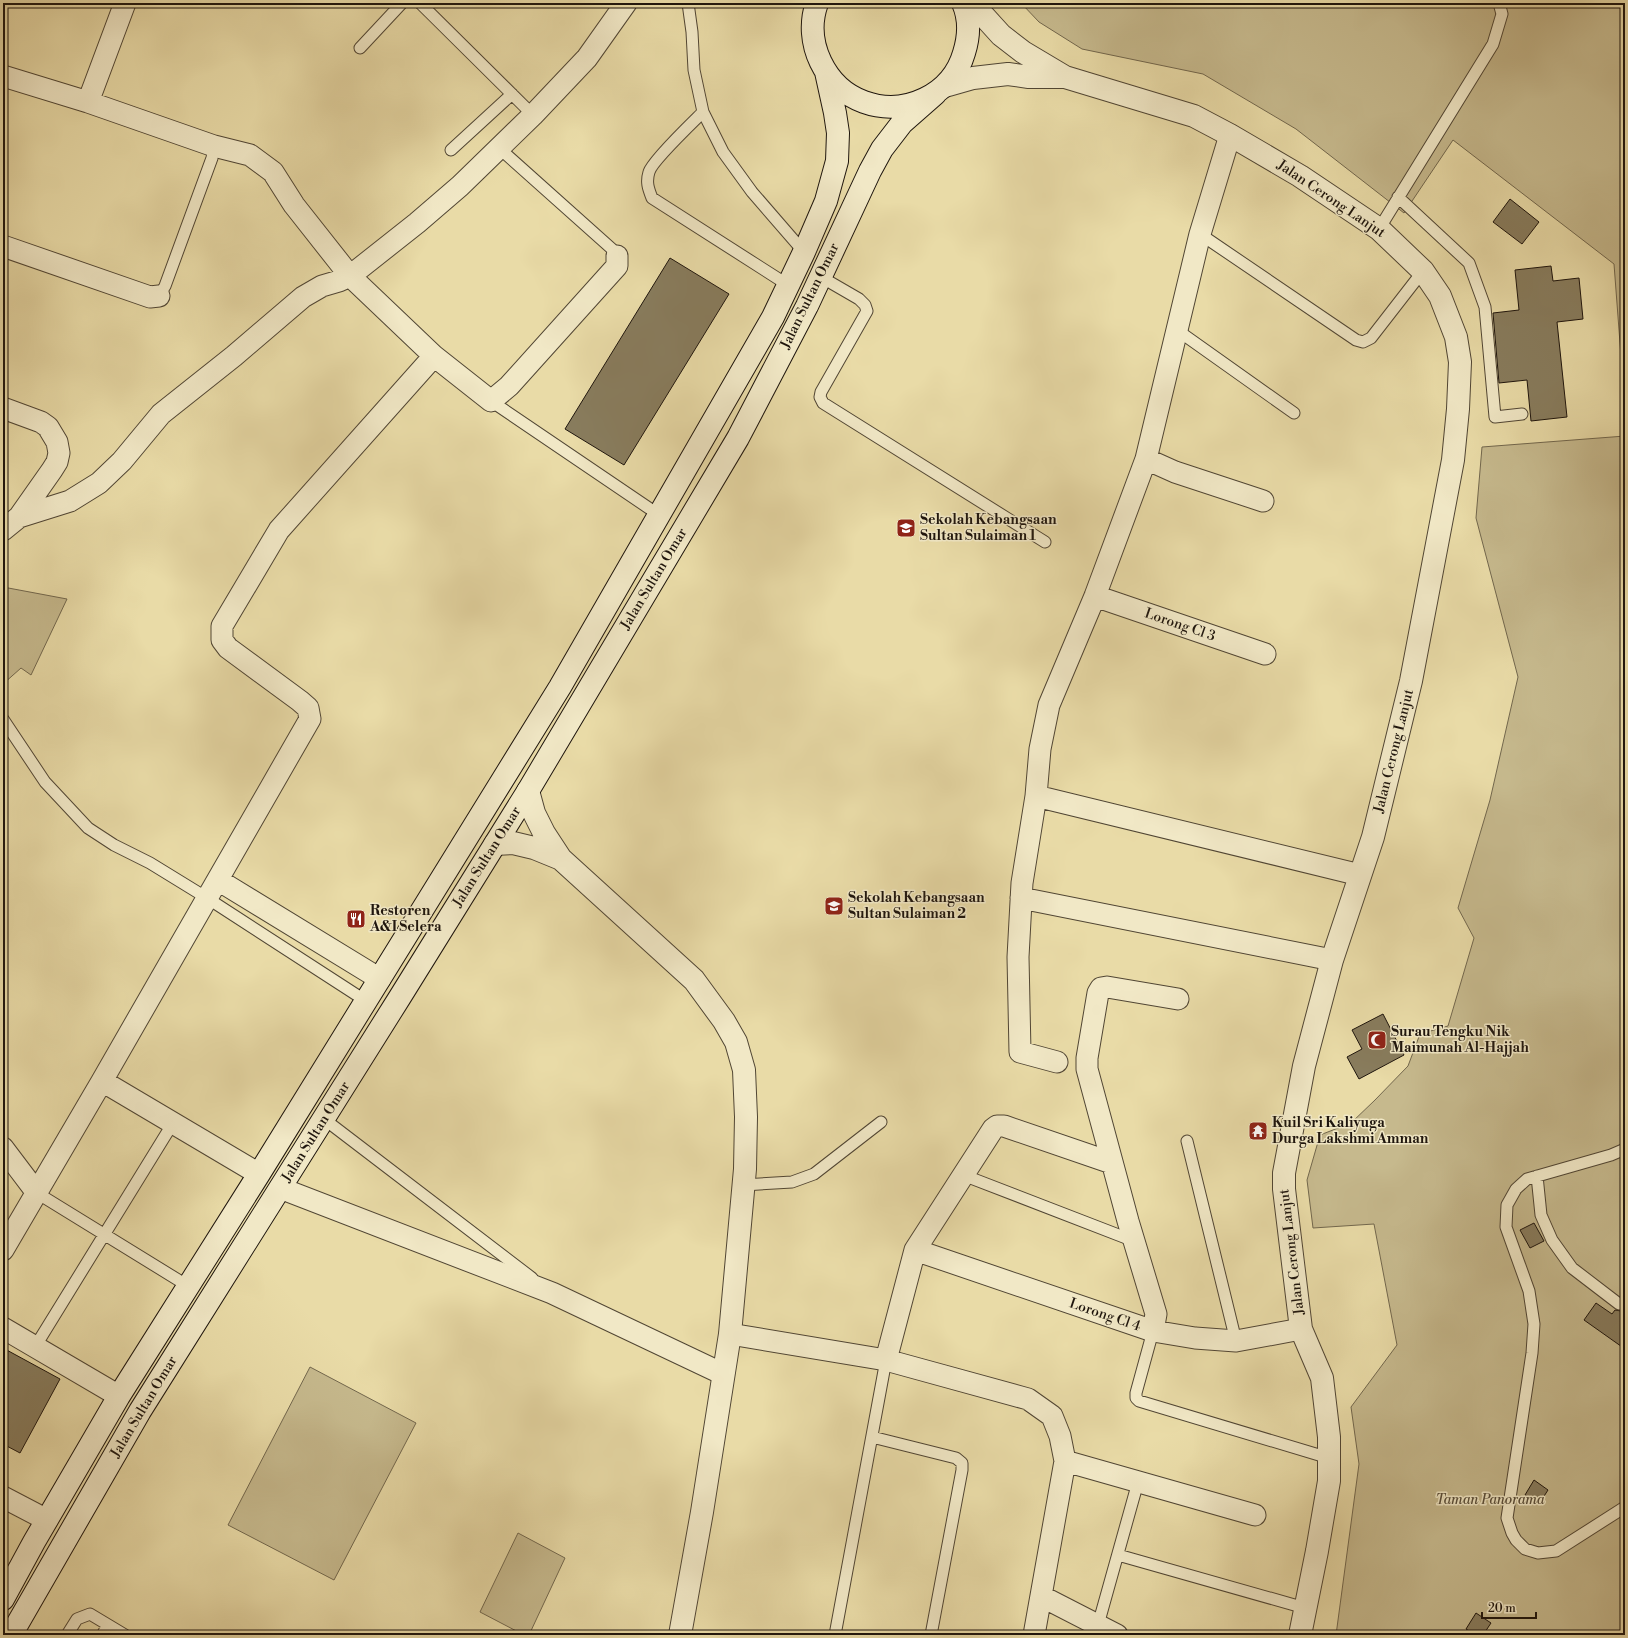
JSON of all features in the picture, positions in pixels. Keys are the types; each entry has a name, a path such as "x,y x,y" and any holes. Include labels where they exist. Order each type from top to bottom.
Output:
{"main road":[{"path":"3,1598 119,1396 380,980 560,687 773,317 826,201 837,161 838,133 836,119 826,72 818,58 814,42 813,26 817,3"},
{"path":"940,90 961,64 968,39 967,12 963,3"},
{"name":"Jalan Cerong Lanjut","path":"972,3 1007,39 1023,52 1065,77 1194,116 1300,176 1379,229 1423,271 1440,296 1456,337 1460,362 1458,409 1453,460 1411,681 1373,837 1332,960 1304,1066 1284,1173 1285,1202 1301,1329 1322,1378 1329,1437 1329,1481 1300,1635"},
{"name":"Jalan Cerong Lanjut","path":"826,72 842,90 864,102 888,107 912,105 940,90 973,78 1008,74 1029,77 1065,77"},
{"name":"Jalan Sultan Omar","path":"11,1635 140,1411 528,792 738,438 821,277 870,171 882,149 902,123 940,90"},
{"path":"528,792 534,813 560,859 694,980 724,1021 736,1042 744,1070 746,1117 743,1185 730,1334 702,1512 680,1635"},
{"path":"495,844 513,843 534,848 560,859"}],"street":[{"path":"88,102 126,3"},
{"path":"19,517 70,502 99,483 122,461 160,414 234,356 303,297 322,286 350,276 417,223 460,186 533,115 587,58 626,3"},
{"path":"3,76 88,102 214,146 250,155 273,172 294,205 350,276 434,356 491,401 509,386 617,266 617,256"},
{"path":"1057,1062 1020,1052 1018,957 1022,883 1036,796 1040,749 1049,705 1095,596 1146,459 1200,234 1230,135"},
{"path":"3,246 150,297 159,296"},
{"path":"3,1250 208,898 310,719 308,708 300,701 228,648 222,640 222,626 279,530 434,356"},
{"path":"3,408 41,422 48,427 57,442 60,453 52,470 19,517 3,530"},
{"path":"1146,459 1175,472 1264,501"},
{"name":"Lorong Cl 3","path":"1095,596 1265,654"},
{"path":"1036,796 1360,875"},
{"path":"218,880 380,980"},
{"path":"1022,898 1332,960"},
{"path":"1153,1331 1156,1314 1086,1069 1098,993 1101,988 1107,987 1178,999"},
{"path":"102,1081 259,1174"},
{"path":"886,1360 915,1250 993,1129 997,1126 1004,1126 1112,1163"},
{"path":"3,1148 37,1193"},
{"path":"280,1188 552,1293 723,1374"},
{"name":"Lorong Cl 4","path":"915,1250 1153,1331 1195,1338 1236,1341 1301,1329"},
{"path":"3,1328 119,1396"},
{"path":"730,1334 886,1360 1028,1399 1052,1416 1060,1436 1065,1461 1034,1635"},
{"path":"1065,1461 1255,1515"},
{"path":"3,1497 47,1520"},
{"path":"1041,1596 1109,1632"}],"lane":[{"path":"360,48 402,3"},
{"path":"420,3 533,115"},
{"path":"688,3 692,32 694,70 703,112 724,152 752,192 804,252"},
{"path":"1379,229 1493,44 1502,14 1499,3"},
{"path":"451,150 512,94"},
{"path":"703,112 649,170 646,186 652,198 788,285"},
{"path":"159,296 165,286 212,158 214,146"},
{"path":"499,148 612,249 617,256"},
{"path":"1398,198 1468,263 1485,307 1495,417 1522,414"},
{"path":"1200,234 1356,340 1363,342 1371,338 1423,271"},
{"path":"821,277 866,304 867,311 821,392 820,397 823,404 1044,542"},
{"path":"1177,330 1294,413"},
{"path":"491,401 659,515"},
{"path":"3,719 45,782 88,828 114,845 150,863 208,898 366,1001"},
{"path":"324,1119 552,1293"},
{"path":"743,1185 792,1182 814,1174 881,1122"},
{"path":"35,1347 173,1123"},
{"path":"1187,1141 1236,1341"},
{"path":"1625,1149 1611,1155 1527,1179 1516,1188 1507,1205 1506,1227 1529,1291 1534,1324 1532,1353 1508,1518 1512,1534 1525,1549 1538,1553 1556,1551 1625,1507"},
{"path":"962,1175 1134,1241"},
{"path":"1537,1176 1541,1215 1552,1240 1572,1268 1619,1304"},
{"path":"37,1193 188,1286"},
{"path":"1153,1331 1136,1393 1136,1398 1329,1458"},
{"path":"835,1635 886,1360"},
{"path":"872,1437 956,1458 962,1463 961,1478 931,1635"},
{"path":"1109,1632 1118,1555 1138,1482"},
{"path":"1118,1555 1305,1608"},
{"path":"67,1635 77,1619 90,1614 126,1635"},
{"path":"102,1635 108,1625"}],"green space":[{"path":"1021,3 1625,3 1625,409 1614,264 1453,140 1404,213 1296,129 1203,74 1082,49 1039,22"},
{"name":"Taman Panorama","path":"1625,436 1625,1635 1336,1635 1359,1464 1351,1407 1397,1345 1374,1224 1313,1228 1307,1180 1320,1135 1351,1123 1375,1100 1408,1066 1420,1034 1448,1026 1474,938 1458,908 1490,800 1518,677 1476,518 1482,447"},
{"path":"3,587 67,599 31,675 21,668 3,684"},
{"path":"310,1367 416,1423 334,1580 228,1525"},
{"path":"518,1533 565,1558 529,1635 524,1635 480,1612"}],"building":[{"path":"1510,199 1539,222 1522,244 1493,222"},
{"path":"670,258 729,294 624,465 565,429"},
{"path":"1551,266 1553,281 1579,278 1583,319 1557,322 1567,417 1531,421 1527,380 1499,383 1493,313 1519,310 1515,270"},
{"name":"Surau Tengku Nik Maimunah Al-Hajjah","path":"1383,1014 1404,1055 1359,1079 1347,1057 1362,1049 1352,1030"},
{"path":"1534,1223 1544,1241 1530,1248 1520,1230"},
{"path":"1596,1303 1612,1314 1615,1310 1621,1311 1625,1307 1625,1349 1584,1320"},
{"path":"3,1348 60,1379 20,1453 3,1444"},
{"path":"1534,1480 1548,1490 1539,1504 1525,1495"},
{"path":"1476,1613 1491,1623 1483,1635 1476,1635 1466,1629"}],"place":[{"name":"Sekolah Kebangsaan Sultan Sulaiman 1","path":"906,528"},
{"name":"Sekolah Kebangsaan Sultan Sulaiman 2","path":"834,906"},
{"name":"Restoren A&I Selera","path":"356,919"},
{"name":"Surau Tengku Nik Maimunah Al-Hajjah","path":"1377,1040"},
{"name":"Kuil Sri Kaliyuga Durga Lakshmi Amman","path":"1258,1131"}]}
